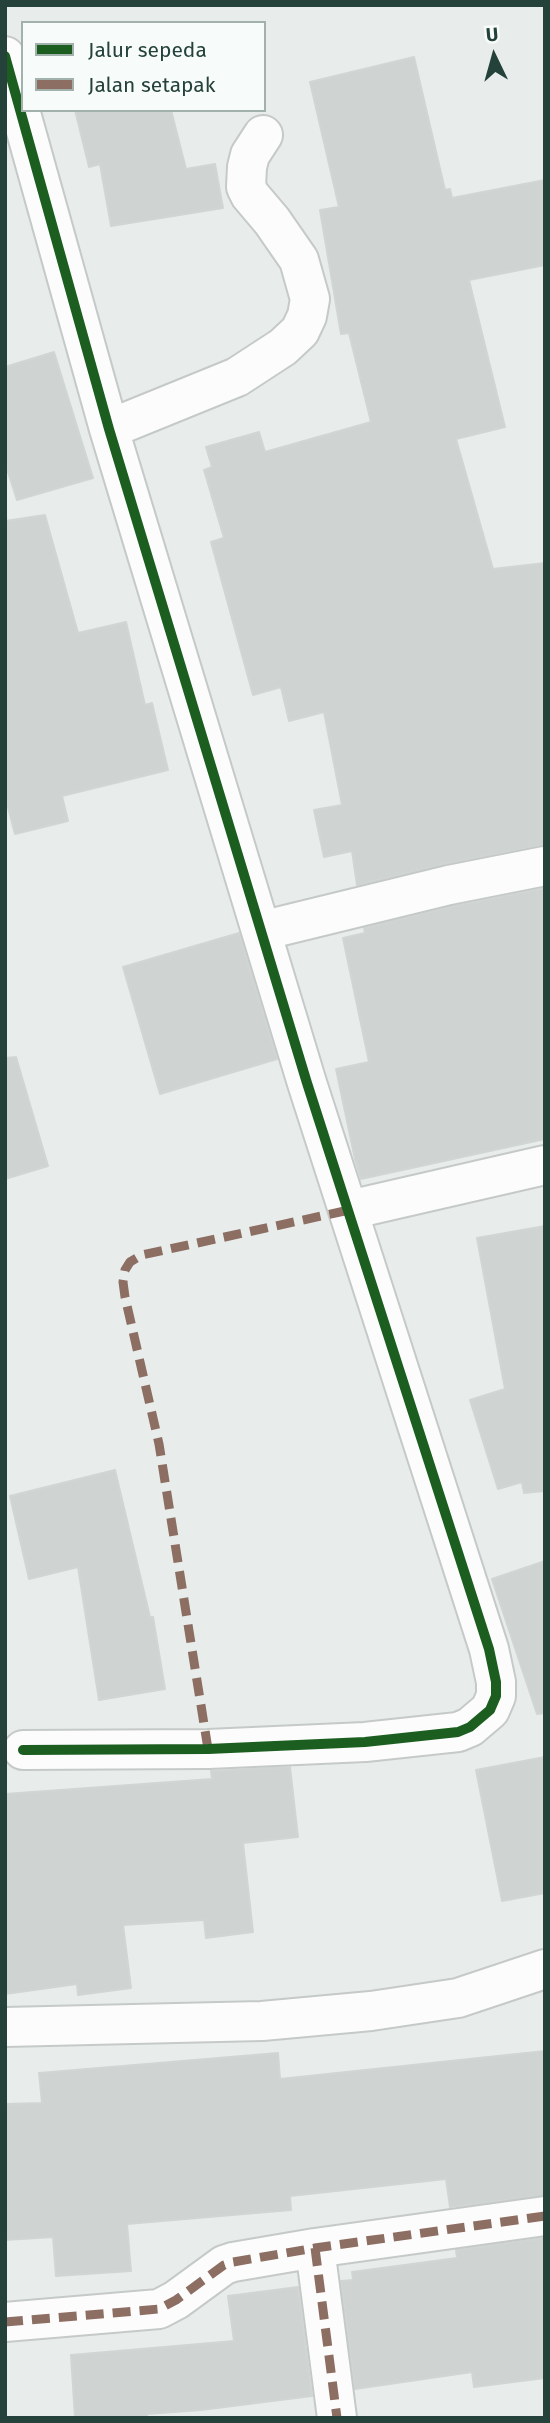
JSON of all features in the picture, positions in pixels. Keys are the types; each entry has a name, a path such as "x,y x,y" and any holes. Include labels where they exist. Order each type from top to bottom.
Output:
{"street":[{"path":"5,56 109,429 307,1083 489,1649 496,1682 496,1696 490,1710 470,1727 458,1732 365,1742 208,1749 23,1750"},
{"path":"109,429 237,377 283,347 300,331 307,316 310,299 299,260 246,187 250,155 263,135"},
{"path":"261,932 449,885 545,866"},
{"path":"349,1210 545,1165"},
{"path":"5,2027 262,2021 371,2011 458,1998 545,1969"},
{"path":"5,2322 159,2309 176,2300 223,2265 314,2248 545,2216"},
{"path":"314,2248 337,2418"}],"building":[{"path":"414,57 445,190 450,189 452,198 545,180 545,265 469,280 505,427 456,439 493,569 545,563 545,845 445,864 357,885 352,851 324,857 314,810 342,805 324,712 289,721 281,687 253,695 211,542 224,538 204,470 212,467 206,447 259,432 265,452 371,422 349,333 341,334 320,210 339,207 310,82"},
{"path":"75,112 172,112 186,169 215,164 223,208 111,226 100,164 89,167"},
{"path":"54,352 93,478 17,500 5,463 5,367"},
{"path":"45,515 78,633 126,622 145,705 152,703 168,770 62,796 68,821 15,834 5,796 5,521"},
{"path":"545,888 545,1139 361,1179 336,1069 369,1062 343,938 365,933 364,928"},
{"path":"239,933 277,1059 160,1094 123,967"},
{"path":"16,1057 48,1166 5,1179 5,1058"},
{"path":"545,1226 545,1491 524,1493 522,1482 498,1489 470,1400 505,1389 477,1238"},
{"path":"115,1470 150,1617 153,1617 165,1689 99,1700 78,1567 29,1579 10,1496"},
{"path":"545,1561 545,1713 537,1714 492,1579"},
{"path":"545,1757 545,1893 502,1901 476,1770"},
{"path":"290,1767 298,1837 243,1843 253,1932 206,1938 204,1920 123,1925 131,1988 78,1995 77,1984 5,1994 5,1794 212,1779 211,1771"},
{"path":"545,2051 545,2195 450,2207 446,2179 290,2196 291,2210 127,2224 131,2271 56,2276 53,2237 5,2240 5,2104 42,2103 39,2073 278,2053 280,2079"},
{"path":"545,2238 545,2378 474,2387 472,2372 355,2389 341,2281 353,2280 352,2272 457,2258 456,2250"},
{"path":"298,2287 312,2396 147,2414 147,2418 75,2418 71,2355 234,2341 228,2296"}],"marked path":[{"path":"208,1749 159,1444 125,1297 125,1270 130,1262 142,1255 349,1210"},
{"path":"5,2322 159,2309 224,2265 233,2262 545,2216"},
{"path":"315,2248 337,2418"}],"cycle path":[{"path":"5,56 109,429 307,1083 489,1649 496,1682 496,1696 490,1710 470,1727 458,1732 365,1742 208,1749 23,1750"}]}
